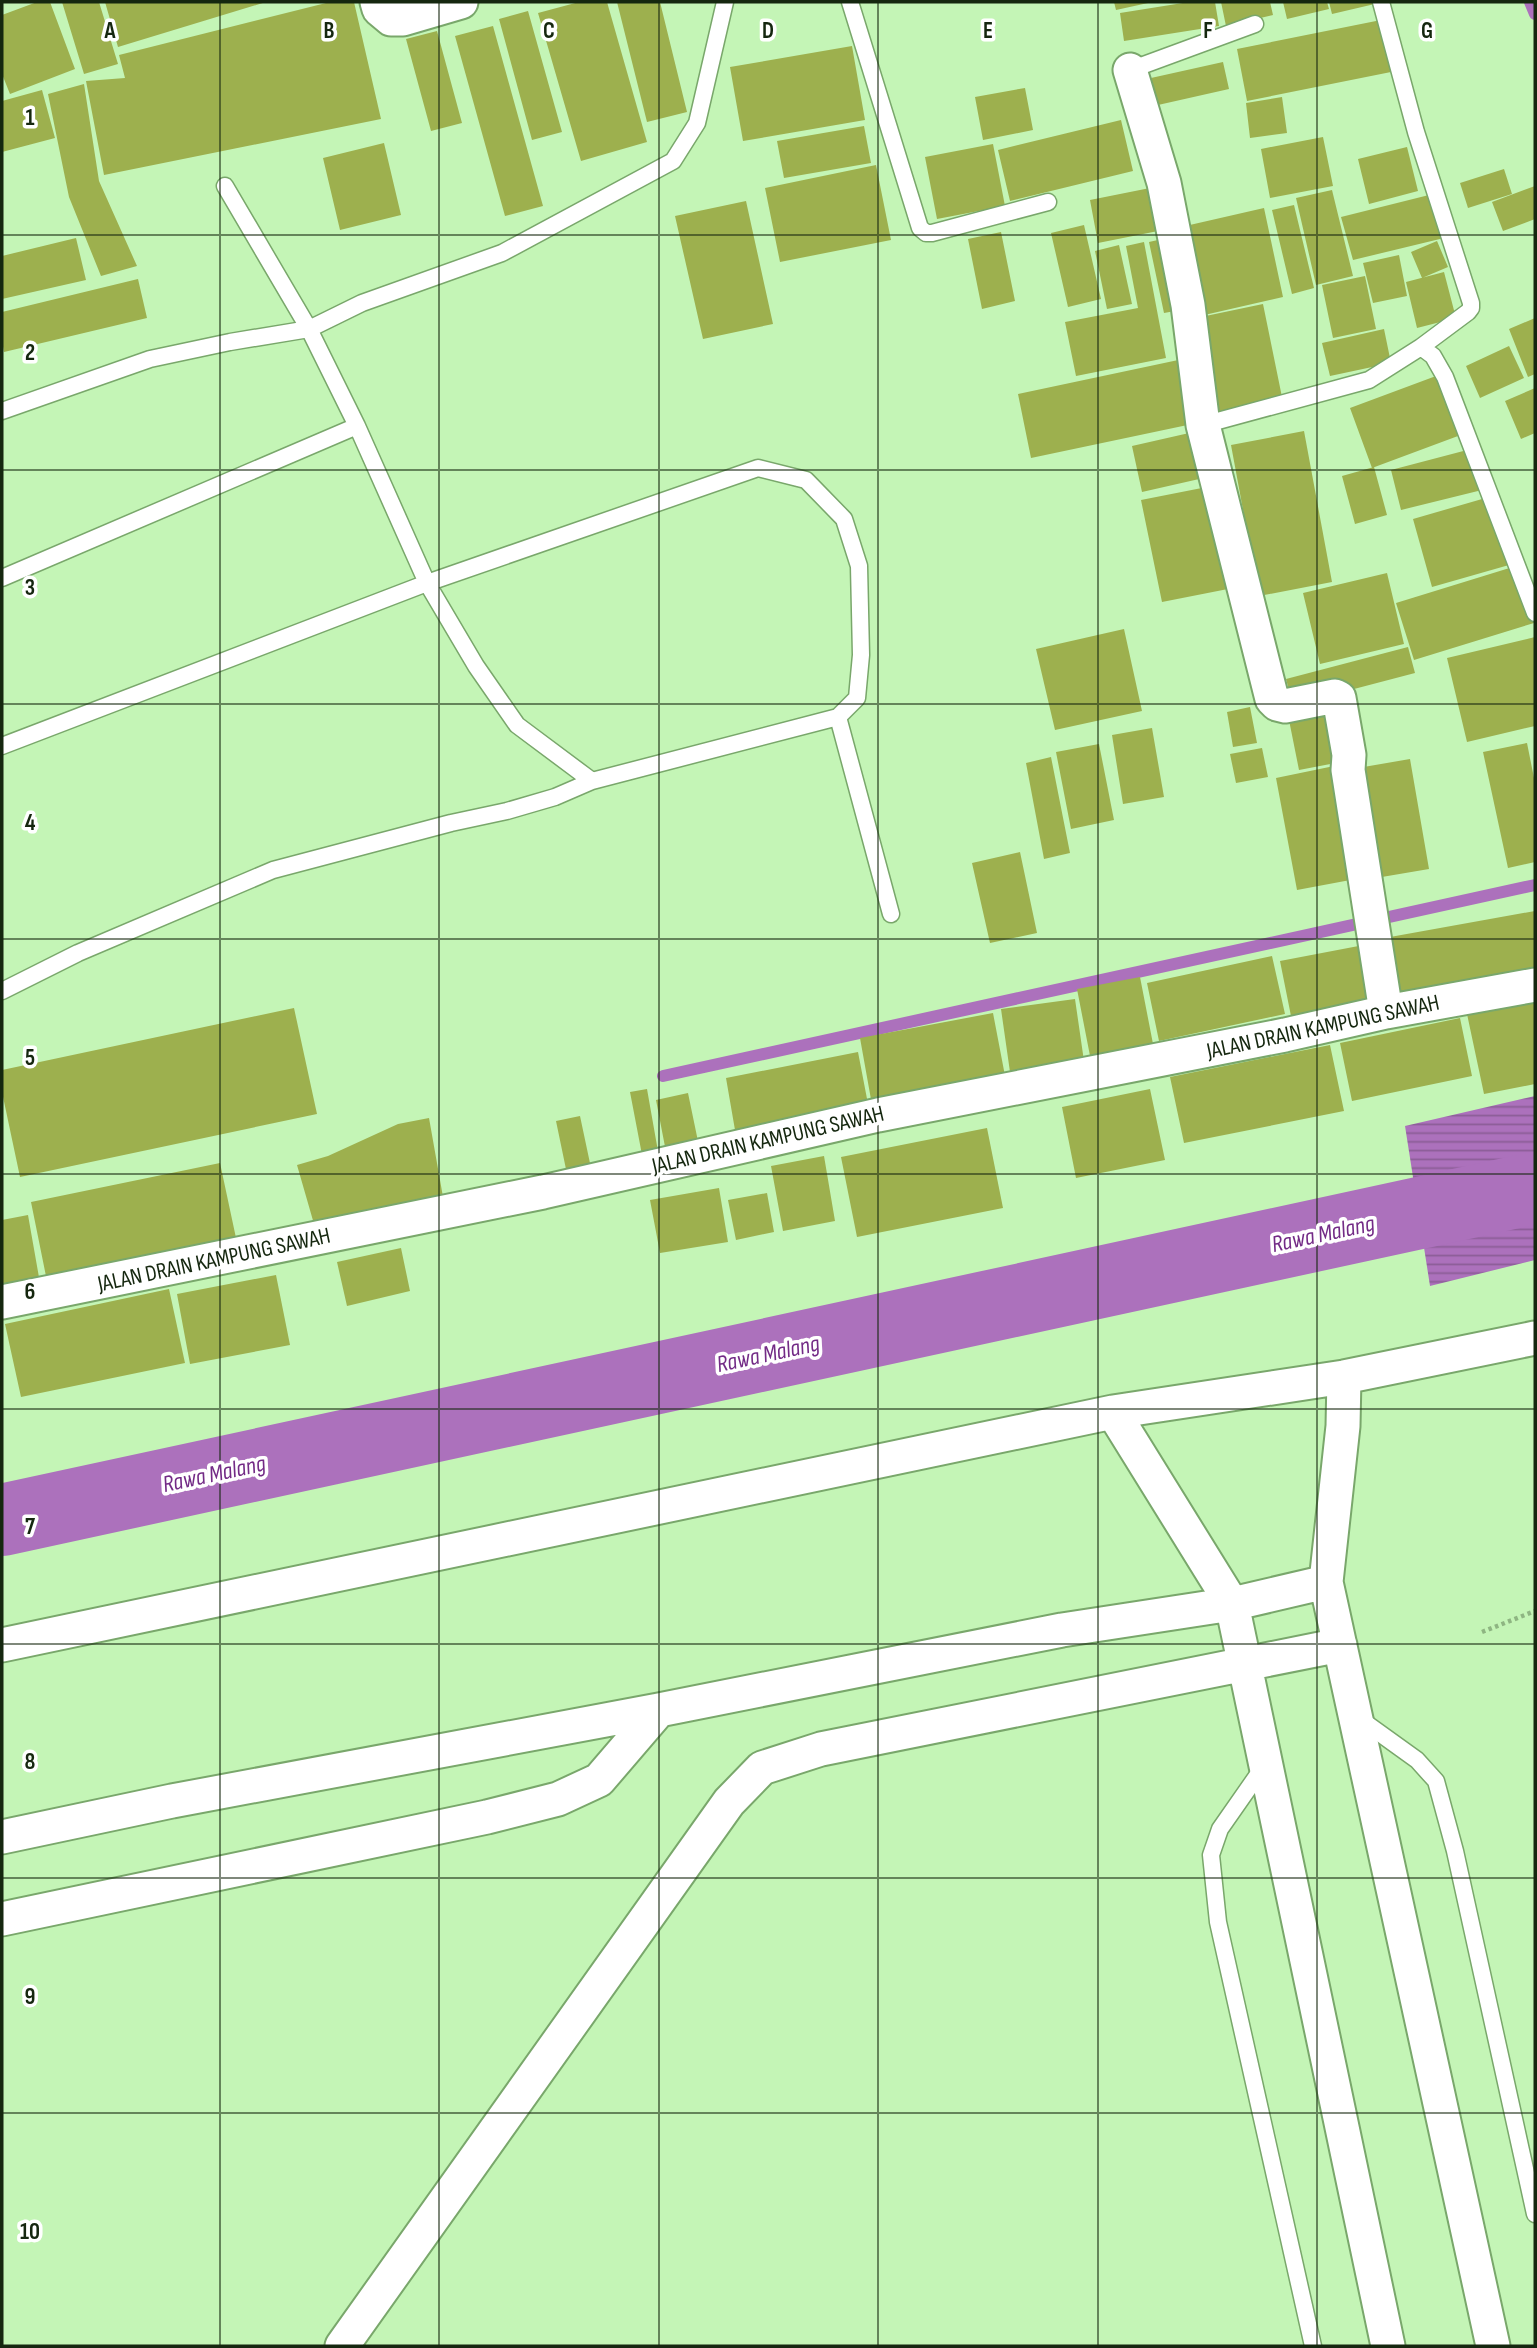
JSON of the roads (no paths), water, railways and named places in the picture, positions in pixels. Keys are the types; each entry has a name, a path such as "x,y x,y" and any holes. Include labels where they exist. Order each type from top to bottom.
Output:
{"street":[{"path":"377,2 379,9 391,19 403,19 461,2"},
{"path":"1130,70 1164,183 1188,305 1202,425 1272,699 1284,706 1335,696 1339,698 1386,1013"},
{"name":"JALAN DRAIN KAMPUNG SAWAH","path":"2,1302 543,1192 878,1115 1535,985"},
{"path":"2,1645 1113,1412 1344,1377 1535,1338"},
{"path":"1344,1377 1343,1426 1326,1582 1493,2346"},
{"path":"1113,1412 1233,1604 1388,2346"},
{"path":"2,1837 185,1799 659,1710 1062,1630 1233,1604 1326,1582"},
{"path":"342,2346 729,1802 762,1768 821,1749 1340,1645"},
{"path":"2,1919 488,1817 558,1799 599,1780 659,1710"}],"lane":[{"path":"2,411 150,359 309,329 362,303 502,253 673,161 697,122 725,2"},
{"path":"850,2 920,228 926,233 932,233 1048,202"},
{"path":"1202,425 1369,380 1421,347 1471,308 1416,132 1381,2"},
{"path":"1130,70 1255,24"},
{"path":"225,186 309,329 357,426 427,583 476,666 517,725 592,781"},
{"path":"1421,347 1433,356 1446,377 1535,613"},
{"path":"2,578 357,426"},
{"path":"2,746 427,583 758,468 806,480 844,519 859,566 861,655 857,698 838,717 592,781 555,797 507,811 272,870 78,953 2,991"},
{"path":"838,717 891,914"},
{"path":"1355,1715 1418,1760 1436,1781 1455,1851 1535,2214"},
{"path":"1266,1763 1220,1829 1211,1855 1218,1922 1313,2346"}],"waterway":[{"path":"1530,2 1535,14"},
{"path":"663,1076 1535,885"},
{"name":"Rawa Malang","path":"2,1520 1535,1188"}]}
